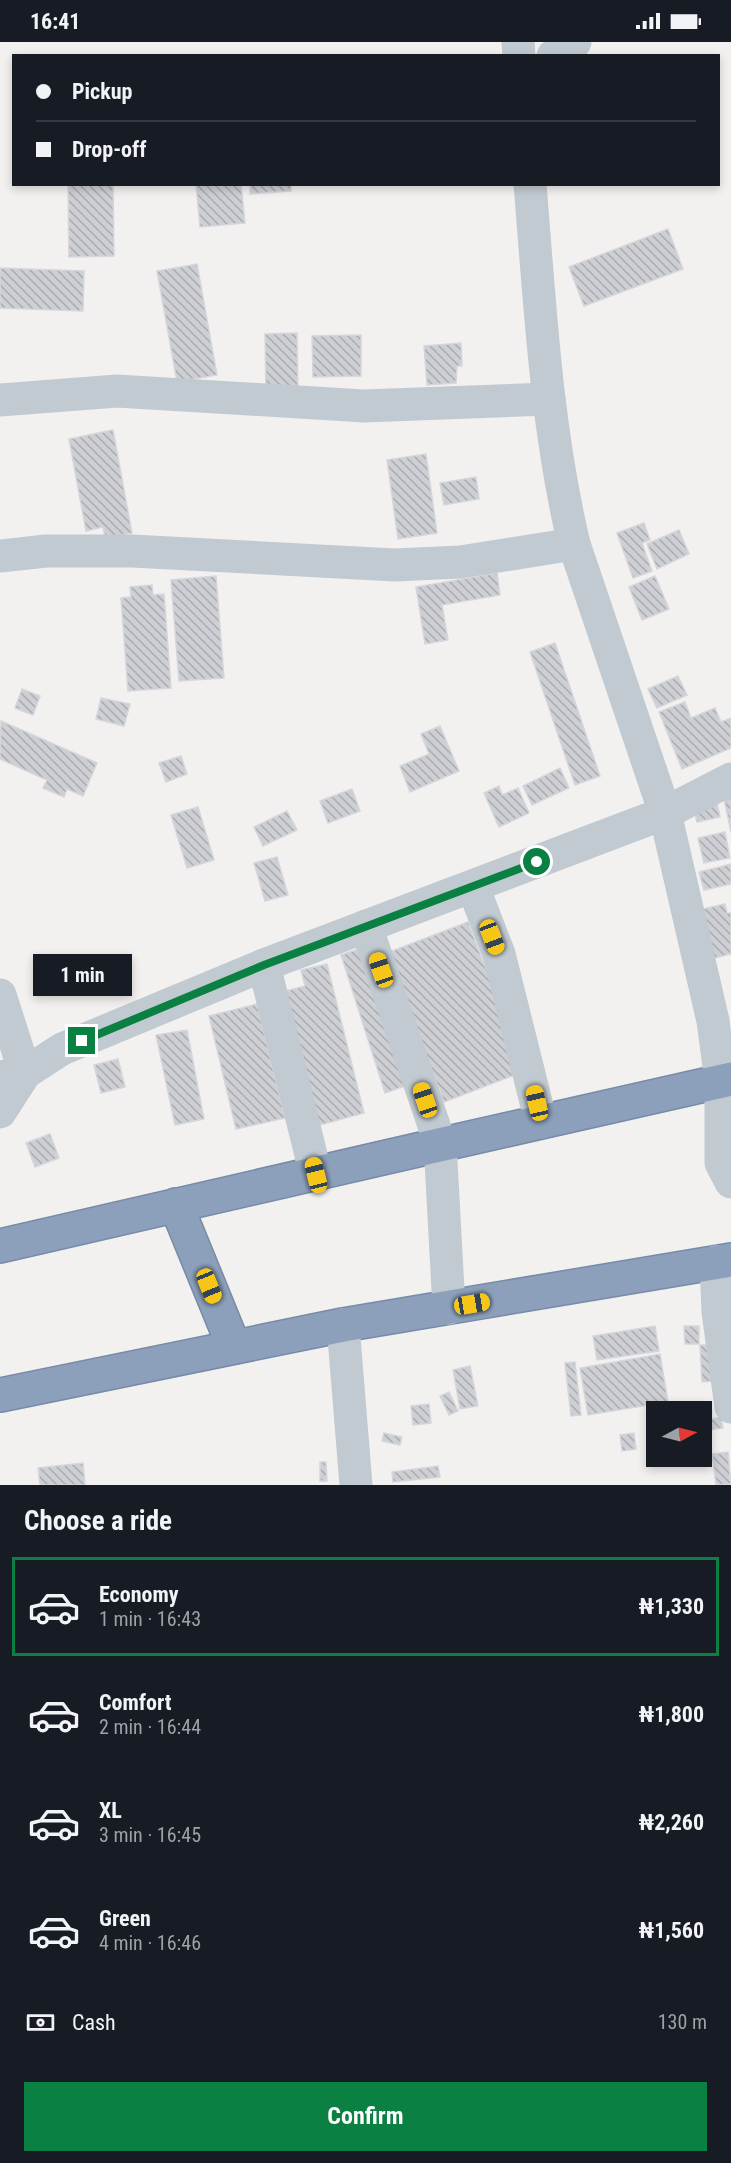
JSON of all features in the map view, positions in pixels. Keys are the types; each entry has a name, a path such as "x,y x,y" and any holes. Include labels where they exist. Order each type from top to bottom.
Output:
{"highway":[{"path":"0,1246 316,1175 440,1143 726,1080"},
{"path":"176,1205 234,1347"},
{"path":"0,1395 343,1325 724,1261"}],"street":[{"path":"557,54 575,42"},
{"path":"530,186 549,399 563,499 574,544 665,813 726,1080 722,1163 731,1182"},
{"path":"0,400 117,391 364,406 549,399"},
{"path":"0,556 46,551 132,551 395,565 460,562 574,544"},
{"path":"12,1075 62,1049 264,965 665,813 731,779"},
{"path":"473,886 499,954 541,1122"},
{"path":"366,926 440,1143 449,1308"},
{"path":"264,965 316,1175"},
{"path":"0,995 12,1075 0,1112"},
{"path":"724,1261 731,1407"},
{"path":"343,1325 356,1485"}],"building":[{"path":"68,186 113,186 114,256 69,257"},
{"path":"196,186 241,186 245,223 200,227"},
{"path":"250,186 291,186 291,191 250,194"},
{"path":"668,229 683,269 584,306 569,267"},
{"path":"197,264 217,375 177,382 157,271"},
{"path":"0,268 84,271 83,311 0,308"},
{"path":"297,333 298,391 266,392 265,334"},
{"path":"361,335 361,376 313,377 312,336"},
{"path":"461,343 462,366 457,366 456,383 427,385 424,346"},
{"path":"113,430 132,533 105,538 103,527 86,531 69,439"},
{"path":"426,454 437,533 398,539 387,460"},
{"path":"476,477 479,499 444,505 440,483"},
{"path":"644,523 650,540 642,543 652,571 633,578 617,533"},
{"path":"679,530 689,554 657,569 647,544"},
{"path":"497,573 500,595 442,605 448,640 425,644 416,587"},
{"path":"216,576 224,678 179,681 171,580"},
{"path":"655,576 669,609 642,620 629,587"},
{"path":"152,585 153,595 164,594 171,688 128,691 121,598 131,597 130,587"},
{"path":"555,643 600,776 575,785 530,652"},
{"path":"678,676 687,695 657,708 648,689"},
{"path":"22,689 40,696 33,715 15,708"},
{"path":"101,698 130,704 124,726 96,719"},
{"path":"685,702 691,718 715,708 721,722 731,718 731,748 682,769 659,712"},
{"path":"1,721 97,763 83,796 67,789 64,797 43,788 47,780 0,759"},
{"path":"440,726 459,771 410,792 400,766 429,754 421,734"},
{"path":"181,756 187,774 166,782 159,763"},
{"path":"560,768 569,788 532,805 523,786"},
{"path":"499,786 502,795 518,788 529,813 499,827 484,793"},
{"path":"352,789 360,811 328,823 320,801"},
{"path":"731,797 731,832 724,799"},
{"path":"717,803 720,817 697,822 694,808"},
{"path":"198,807 214,860 187,868 171,815"},
{"path":"287,811 297,830 263,846 254,827"},
{"path":"725,832 730,858 704,863 698,838"},
{"path":"277,857 288,895 265,901 254,863"},
{"path":"731,864 731,884 704,890 699,872"},
{"path":"725,904 727,913 731,913 731,954 714,958 703,909"},
{"path":"468,922 525,1071 444,1102 387,953"},
{"path":"367,946 411,1084 385,1093 341,955"},
{"path":"327,964 364,1113 316,1126 282,992 305,986 301,970"},
{"path":"257,1004 285,1118 236,1129 209,1016"},
{"path":"187,1030 204,1119 175,1125 156,1035"},
{"path":"118,1059 125,1087 101,1093 94,1065"},
{"path":"50,1134 59,1158 35,1167 26,1143"},
{"path":"655,1326 659,1351 597,1360 593,1336"},
{"path":"684,1326 699,1326 699,1344 685,1344"},
{"path":"700,1345 712,1345 713,1381 702,1382"},
{"path":"660,1354 668,1401 646,1401 646,1406 588,1415 580,1368"},
{"path":"575,1362 581,1415 571,1416 565,1363"},
{"path":"470,1366 478,1406 460,1409 453,1370"},
{"path":"449,1392 458,1411 449,1415 440,1396"},
{"path":"429,1404 431,1423 413,1425 411,1406"},
{"path":"721,1417 723,1428 712,1429 712,1419"},
{"path":"384,1433 402,1437 400,1445 382,1441"},
{"path":"634,1433 636,1449 622,1451 620,1435"},
{"path":"728,1452 731,1484 716,1485 712,1454"},
{"path":"320,1462 326,1462 327,1481 320,1481"},
{"path":"83,1463 85,1485 40,1485 38,1468"},
{"path":"438,1466 440,1477 393,1482 392,1472"}],"route":[{"path":"82,1041 264,965 537,862"}]}
